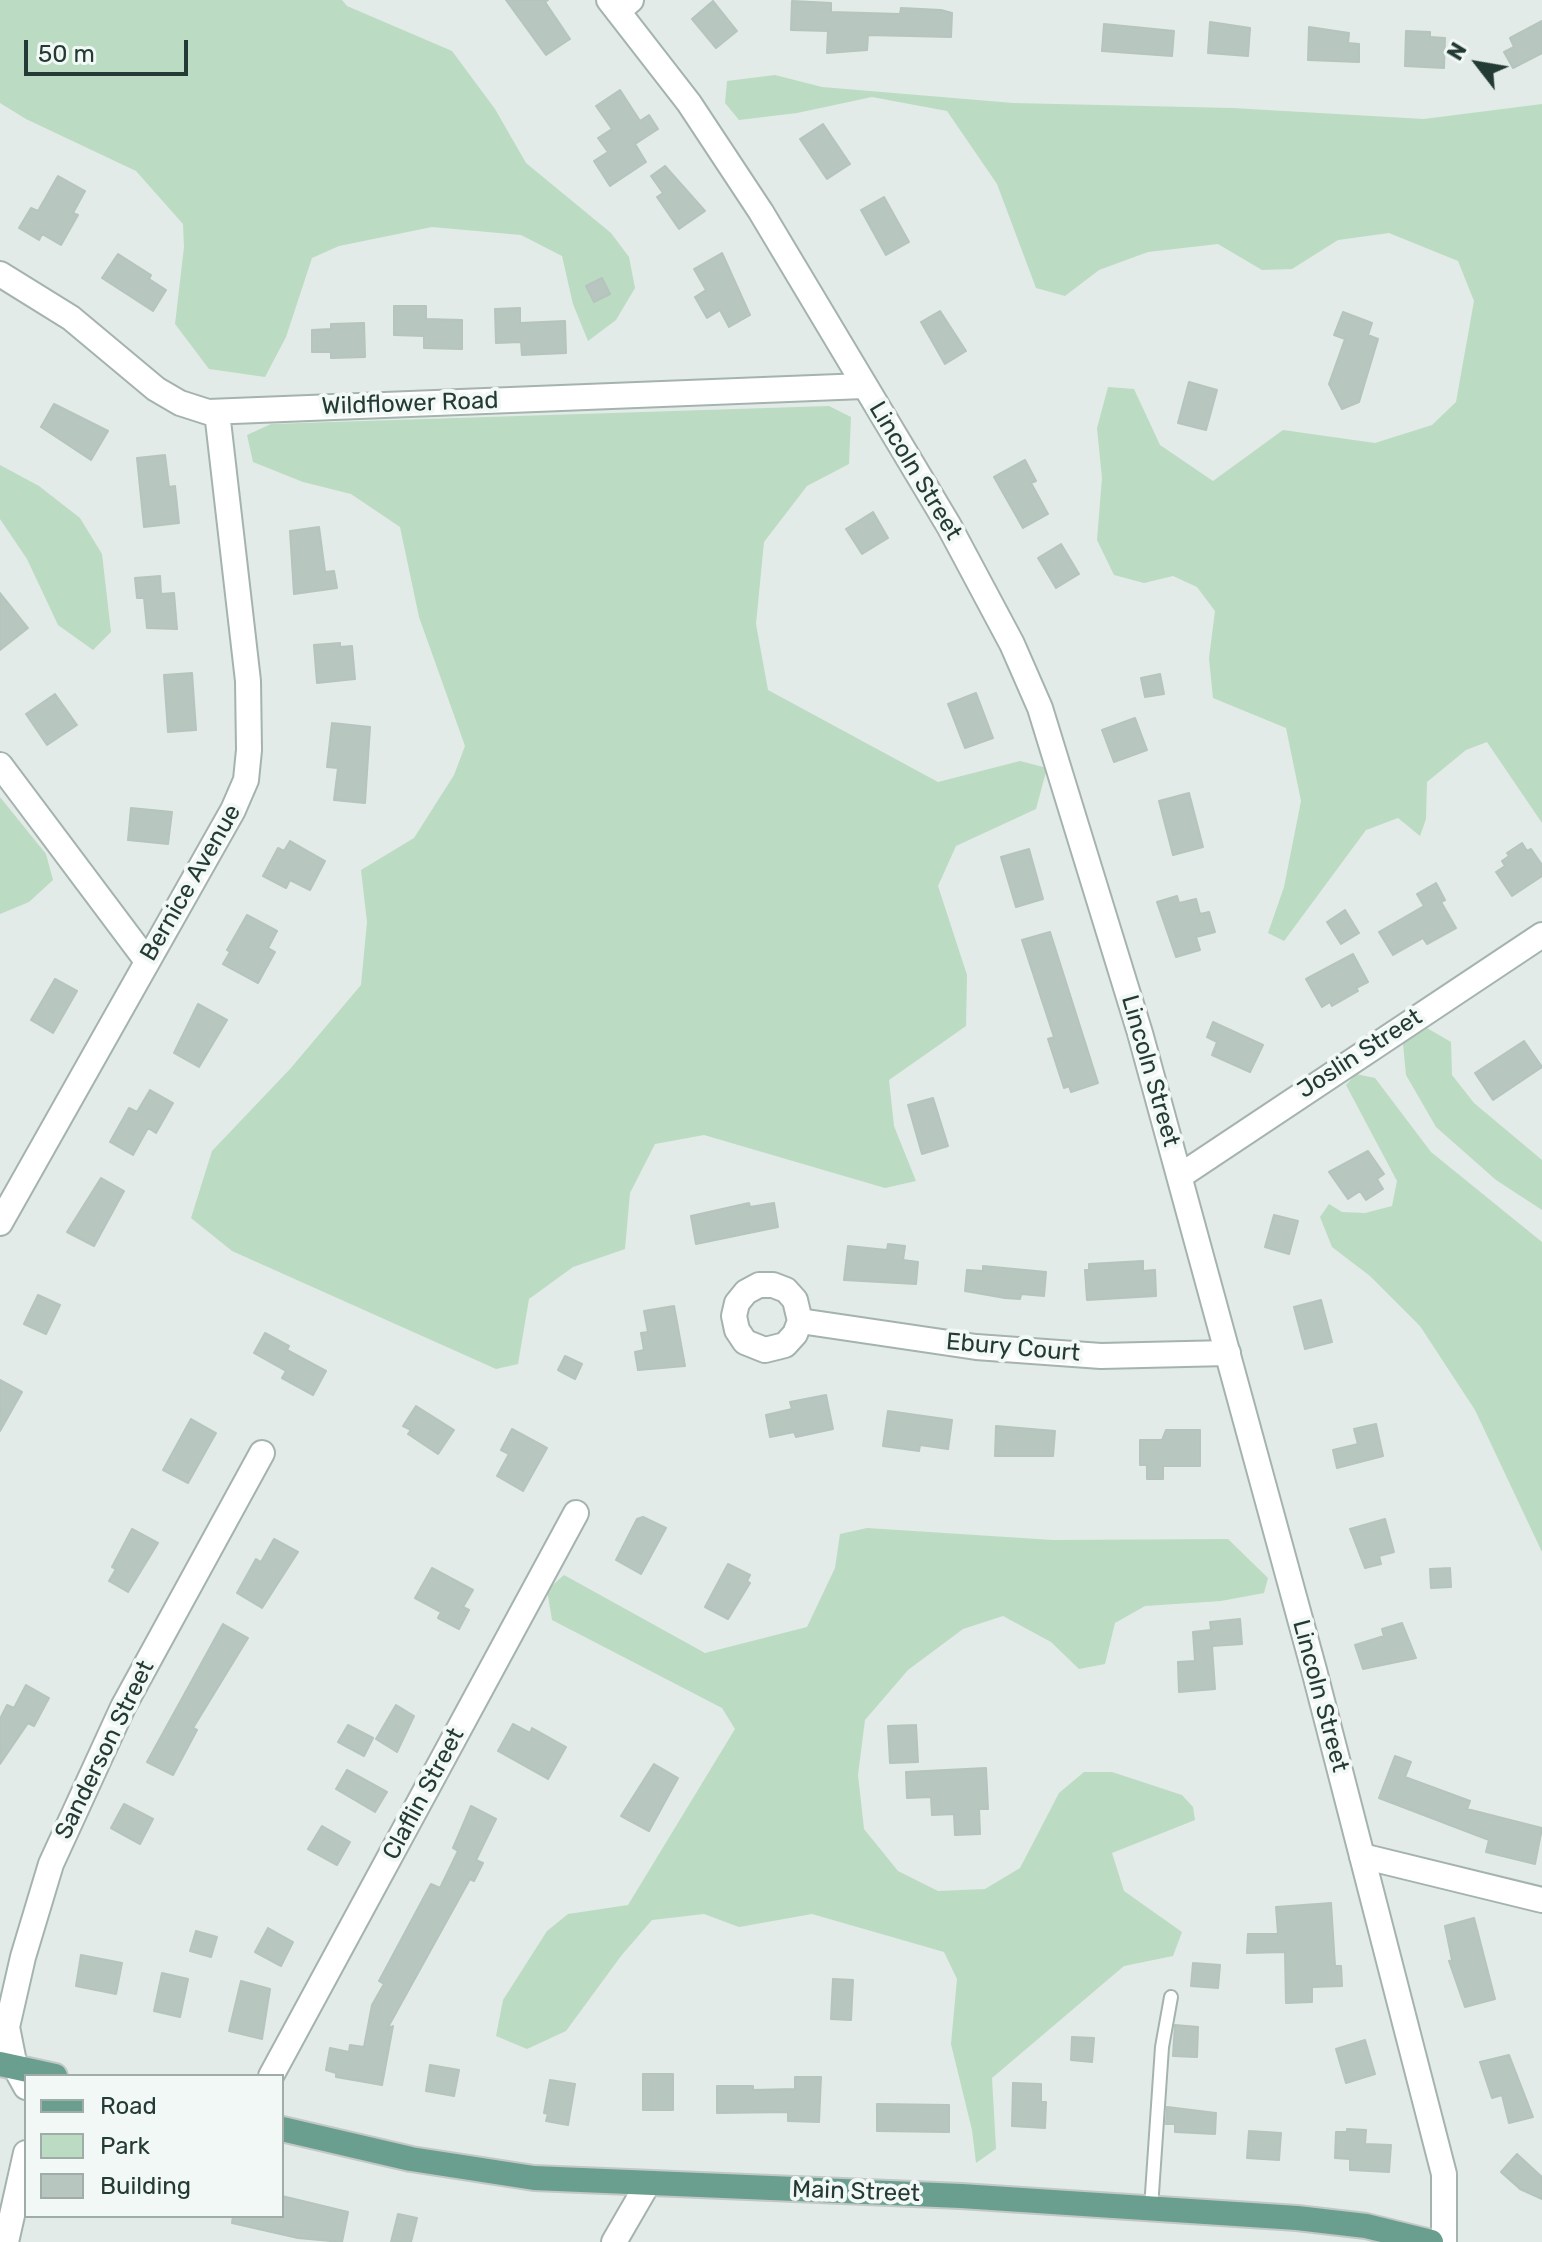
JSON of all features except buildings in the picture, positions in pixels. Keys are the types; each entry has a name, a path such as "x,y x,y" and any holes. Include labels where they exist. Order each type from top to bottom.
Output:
{"main road":[{"path":"14,2072 34,2074"},
{"name":"Main Street","path":"284,2129 411,2159 503,2174 647,2185 961,2196 1151,2208 1431,2242"}],"street":[{"name":"Lincoln Street","path":"619,4 739,178 941,512 1027,676 1062,774 1180,1176 1362,1856 1444,2174 1444,2242"},
{"name":"Wildflower Road","path":"0,274 71,318 156,389 191,407 217,412 864,386"},
{"name":"Bernice Avenue","path":"0,1223 241,795 248,764 248,681 217,412"},
{"path":"0,765 147,961"},
{"name":"Joslin Street","path":"1180,1176 1542,935"},
{"name":"Ebury Court","path":"800,1321 1032,1353 1101,1356 1228,1353"},
{"name":"Sanderson Street","path":"14,2072 7,2027 28,1935 61,1838 123,1707 262,1453"},
{"name":"Claflin Street","path":"272,2074 576,1513"},
{"path":"1362,1856 1542,1900"},
{"path":"6,2242 24,2162"},
{"path":"614,2242 647,2185"}],"lane":[{"path":"1151,2208 1162,2047 1171,1997"}],"green space":[{"path":"0,0 342,0 347,6 452,51 495,109 526,163 611,233 629,257 635,288 616,320 588,341 573,304 562,256 521,235 432,227 339,246 312,258 286,337 265,377 209,369 175,324 184,247 183,224 136,171 26,119 0,103"},
{"path":"775,75 822,87 1013,103 1232,108 1424,119 1542,104 1542,823 1487,742 1466,750 1427,782 1426,819 1420,836 1398,818 1366,830 1284,941 1268,933 1284,887 1301,801 1286,728 1213,698 1209,658 1215,611 1197,587 1173,576 1144,583 1114,575 1097,540 1102,478 1097,428 1108,387 1134,389 1160,445 1213,481 1283,430 1375,443 1432,425 1456,402 1474,301 1458,261 1389,233 1338,240 1292,269 1262,270 1218,244 1148,252 1099,270 1065,296 1036,288 997,184 947,111 872,97 797,113 739,120 725,103 727,81"},
{"path":"829,406 851,417 849,464 807,486 764,542 756,624 768,690 938,782 1020,761 1047,768 1036,809 956,846 938,886 967,975 966,1026 889,1080 894,1126 916,1181 885,1188 704,1135 655,1144 630,1193 625,1249 573,1267 529,1299 518,1364 496,1369 232,1251 191,1218 212,1151 290,1069 361,985 367,922 361,870 414,838 454,775 465,746 419,617 400,527 351,494 303,482 253,462 247,435 271,424"},
{"path":"0,465 39,486 80,518 102,554 111,632 93,650 58,625 27,559 0,519"},
{"path":"0,797 46,854 53,880 29,902 0,914"},
{"path":"1427,1028 1451,1042 1452,1075 1474,1103 1542,1160 1542,1210 1496,1180 1436,1127 1406,1075 1403,1044"},
{"path":"1356,1074 1375,1078 1431,1152 1542,1242 1542,1552 1475,1410 1420,1326 1370,1276 1332,1247 1320,1217 1329,1204 1342,1212 1365,1213 1392,1206 1397,1181 1346,1085"},
{"path":"867,1528 1053,1540 1228,1539 1268,1578 1264,1593 1221,1601 1145,1606 1115,1623 1105,1664 1079,1669 1051,1642 1003,1616 963,1629 908,1670 865,1720 858,1775 864,1829 898,1871 938,1891 985,1889 1020,1868 1059,1793 1084,1772 1112,1772 1182,1795 1193,1807 1195,1820 1112,1853 1124,1891 1182,1932 1173,1956 1124,1966 992,2078 996,2149 976,2163 972,2130 951,2044 957,1979 944,1952 812,1914 739,1927 704,1914 652,1920 621,1956 566,2031 527,2049 496,2036 503,2000 547,1931 568,1914 628,1905 735,1729 722,1708 552,1620 547,1590 564,1575 705,1653 807,1627 835,1568 840,1534"}]}
